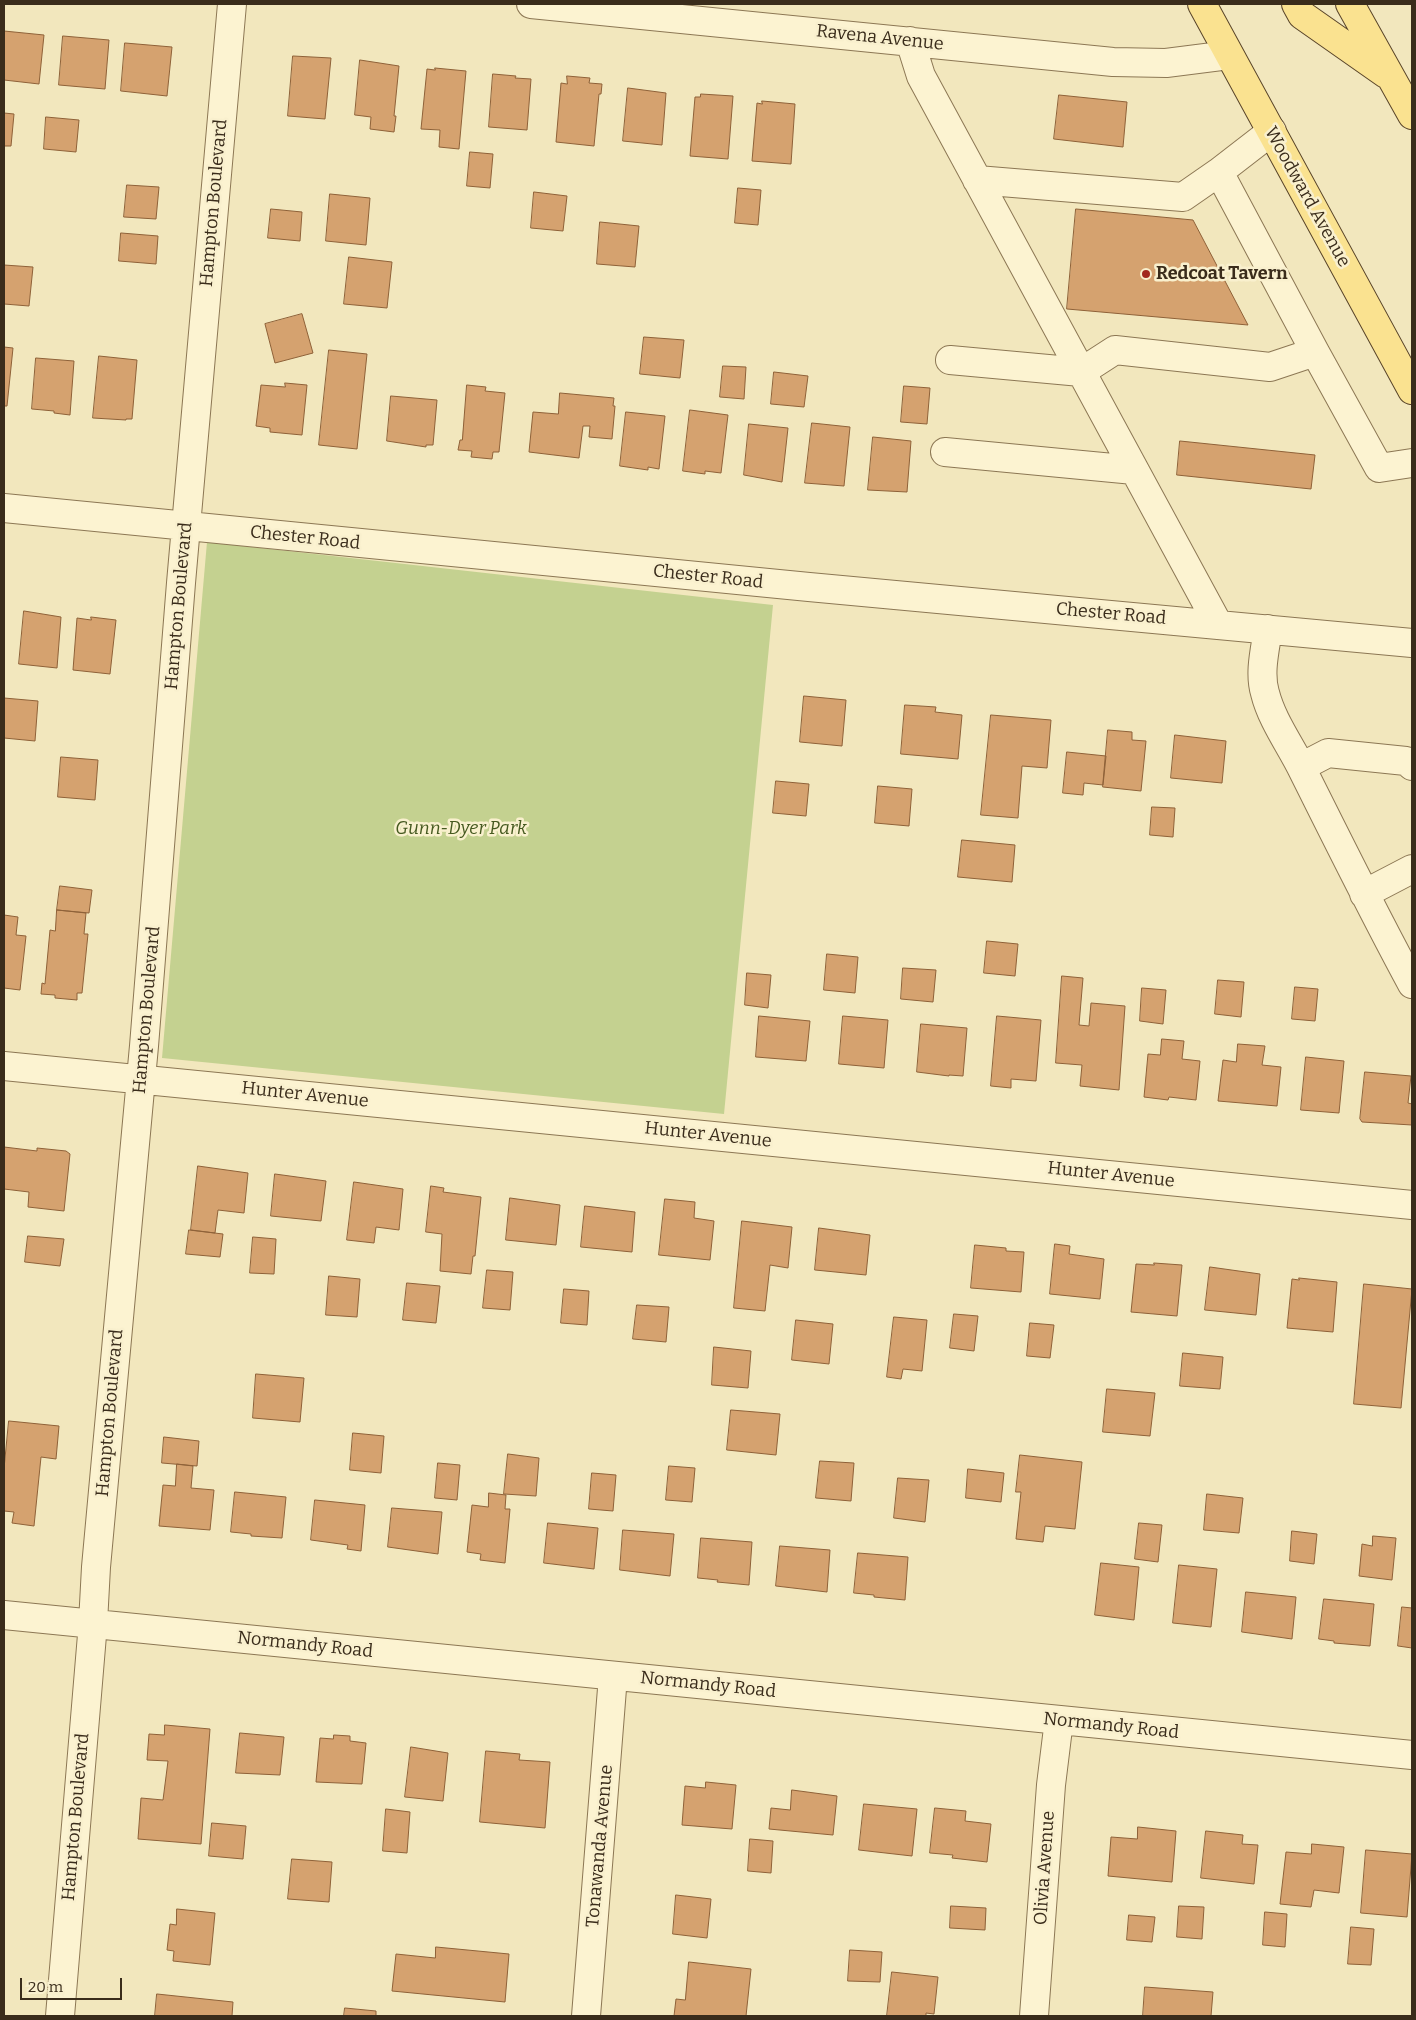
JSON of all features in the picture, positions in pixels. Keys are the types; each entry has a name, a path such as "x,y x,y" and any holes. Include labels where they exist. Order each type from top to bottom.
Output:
{"main road":[{"name":"Woodward Avenue","path":"1202,4 1412,390"},
{"path":"1296,4 1302,15 1391,78"},
{"path":"1350,4 1412,115"}],"street":[{"name":"Hampton Boulevard","path":"60,2016 98,1547 141,1079 186,526 232,4"},
{"name":"Ravena Avenue","path":"531,4 1113,62 1166,63 1229,55"},
{"path":"910,42 922,76 977,180 1218,624"},
{"path":"977,180 1183,197 1272,131"},
{"path":"1219,172 1314,352 1379,468 1412,463"},
{"path":"950,360 1081,372 1115,350 1270,367 1314,352"},
{"path":"945,452 1134,470"},
{"name":"Chester Road","path":"4,508 809,587 1412,643"},
{"path":"1268,629 1263,665 1264,691 1270,708 1364,894 1412,984"},
{"path":"1301,767 1328,752 1406,761 1412,766"},
{"path":"1364,894 1412,869"},
{"name":"Hunter Avenue","path":"4,1066 1412,1205"},
{"name":"Normandy Road","path":"4,1615 1412,1755"},
{"name":"Tonawanda Avenue","path":"586,2016 613,1676"},
{"name":"Olivia Avenue","path":"1034,2016 1051,1786 1059,1720"}],"green space":[{"name":"Gunn-Dyer Park","path":"207,542 773,605 724,1114 162,1058"}],"building":[{"path":"4,31 44,35 39,84 4,80"},
{"path":"63,36 109,40 105,89 59,85"},
{"path":"125,43 172,47 167,96 121,91"},
{"path":"293,56 331,58 325,119 288,116"},
{"path":"360,60 399,66 394,132 370,129 371,117 355,115"},
{"path":"435,68 466,71 459,149 439,147 440,130 421,129 427,69 435,70"},
{"path":"493,74 531,79 527,130 489,127"},
{"path":"567,76 590,78 589,83 602,84 601,94 599,94 594,146 556,142 561,83 567,84"},
{"path":"628,88 666,93 662,145 623,141"},
{"path":"701,94 733,96 728,159 690,156 695,97 700,97"},
{"path":"1059,95 1127,102 1123,147 1054,139"},
{"path":"762,101 795,104 791,164 752,161 757,103 762,104"},
{"path":"4,113 14,114 11,146 4,146"},
{"path":"46,117 79,120 76,152 44,149"},
{"path":"470,152 493,154 490,188 467,186"},
{"path":"127,185 159,187 156,219 124,217"},
{"path":"738,188 761,190 758,225 735,223"},
{"path":"534,192 567,196 563,231 531,228"},
{"path":"330,194 370,198 366,245 326,241"},
{"path":"271,209 302,212 300,241 268,238"},
{"path":"1076,209 1193,220 1248,325 1067,309"},
{"path":"600,222 639,226 635,267 597,264"},
{"path":"121,233 158,236 156,264 119,261"},
{"path":"349,257 392,262 387,308 344,304"},
{"path":"4,265 33,267 29,306 4,304"},
{"path":"302,314 313,353 275,363 265,324"},
{"path":"644,337 684,340 680,378 640,374"},
{"path":"4,347 13,348 7,406 4,406"},
{"path":"329,350 367,354 357,449 319,445"},
{"path":"99,356 137,360 132,419 93,418"},
{"path":"36,358 74,361 70,415 32,409"},
{"path":"723,366 746,367 744,399 720,397"},
{"path":"774,372 808,376 804,407 771,404"},
{"path":"285,383 307,385 302,435 270,432 270,428 256,426 261,385 285,387"},
{"path":"467,385 486,387 485,391 505,393 499,452 493,452 492,459 471,457 472,451 458,450 460,440 462,440"},
{"path":"904,386 930,388 927,424 901,422"},
{"path":"560,393 614,398 612,439 589,437 590,426 583,426 579,458 529,452 533,412 558,414"},
{"path":"391,396 437,400 433,445 426,445 426,447 387,441"},
{"path":"690,410 728,415 721,473 705,471 705,474 683,471"},
{"path":"626,412 665,416 659,469 648,467 648,470 620,466"},
{"path":"812,423 850,427 844,486 805,483"},
{"path":"749,424 788,428 782,482 744,475"},
{"path":"873,437 911,441 907,492 868,490"},
{"path":"1180,441 1315,455 1311,489 1177,475"},
{"path":"24,611 61,617 57,668 19,664"},
{"path":"91,617 116,620 110,674 73,670 77,618 91,620"},
{"path":"804,696 846,700 842,746 800,742"},
{"path":"4,698 38,701 35,741 4,738"},
{"path":"905,705 936,707 935,712 962,715 958,759 901,754"},
{"path":"991,715 1051,720 1047,768 1022,766 1018,818 981,815"},
{"path":"1108,730 1132,732 1132,740 1146,741 1141,791 1103,787"},
{"path":"1175,735 1226,741 1222,783 1171,778"},
{"path":"1067,752 1106,756 1103,785 1084,783 1083,795 1063,793"},
{"path":"61,757 98,760 95,800 58,797"},
{"path":"776,781 809,784 806,816 773,813"},
{"path":"878,786 912,789 909,826 875,823"},
{"path":"1152,807 1175,808 1173,837 1150,835"},
{"path":"962,840 1015,845 1012,882 958,877"},
{"path":"60,886 92,890 89,913 57,910"},
{"path":"57,910 86,913 84,934 88,934 82,993 77,993 77,1000 55,998 55,995 41,994 42,983 45,984 50,930 55,931"},
{"path":"4,915 18,917 16,935 26,936 20,990 4,988"},
{"path":"987,941 1018,944 1015,976 984,973"},
{"path":"827,954 858,957 855,993 824,990"},
{"path":"903,968 936,970 933,1002 901,999"},
{"path":"747,973 771,975 768,1008 745,1005"},
{"path":"1062,976 1083,978 1079,1025 1089,1026 1091,1003 1125,1006 1119,1090 1080,1086 1082,1065 1056,1063"},
{"path":"1218,980 1244,982 1241,1017 1215,1014"},
{"path":"1295,987 1318,989 1315,1021 1292,1019"},
{"path":"1142,988 1166,990 1163,1024 1140,1021"},
{"path":"759,1016 810,1021 806,1061 756,1057"},
{"path":"843,1016 888,1020 884,1068 839,1064"},
{"path":"997,1016 1041,1020 1036,1081 1011,1079 1011,1088 991,1086"},
{"path":"921,1024 967,1028 963,1076 917,1072"},
{"path":"1162,1039 1184,1041 1182,1059 1200,1061 1196,1100 1169,1097 1168,1100 1144,1097 1148,1054 1160,1055"},
{"path":"1238,1044 1265,1046 1262,1065 1281,1067 1277,1106 1218,1101 1223,1060 1236,1062"},
{"path":"1306,1057 1344,1061 1339,1113 1301,1110"},
{"path":"1365,1072 1411,1076 1408,1103 1412,1104 1412,1125 1362,1122 1360,1119"},
{"path":"4,1147 37,1151 37,1148 66,1151 70,1154 64,1211 28,1207 29,1192 4,1189"},
{"path":"198,1166 248,1173 244,1213 218,1210 215,1233 191,1230"},
{"path":"275,1174 326,1181 321,1221 271,1216"},
{"path":"354,1182 403,1189 399,1230 376,1227 374,1243 347,1240"},
{"path":"431,1186 444,1188 443,1192 481,1197 475,1256 473,1256 471,1274 440,1271 442,1234 426,1232"},
{"path":"510,1198 560,1205 556,1245 506,1240"},
{"path":"665,1199 695,1202 694,1218 714,1221 710,1260 659,1255"},
{"path":"585,1206 635,1212 632,1252 581,1247"},
{"path":"742,1221 792,1227 788,1268 770,1265 765,1311 734,1308"},
{"path":"819,1228 870,1235 866,1275 815,1270"},
{"path":"189,1230 223,1234 220,1257 186,1254"},
{"path":"28,1236 64,1239 60,1266 25,1262"},
{"path":"253,1237 276,1239 274,1274 250,1273"},
{"path":"1055,1244 1070,1246 1069,1254 1104,1259 1100,1299 1050,1294"},
{"path":"975,1245 1006,1248 1006,1251 1024,1252 1021,1292 971,1288"},
{"path":"1154,1263 1182,1265 1177,1316 1131,1312 1136,1264 1154,1265"},
{"path":"1210,1267 1260,1274 1256,1315 1205,1310"},
{"path":"487,1270 513,1272 510,1310 483,1308"},
{"path":"329,1276 360,1279 357,1317 326,1315"},
{"path":"1299,1278 1337,1282 1333,1332 1287,1328 1292,1279 1299,1280"},
{"path":"407,1283 440,1286 436,1323 403,1320"},
{"path":"1364,1284 1412,1289 1401,1408 1354,1404"},
{"path":"564,1289 589,1291 587,1325 561,1323"},
{"path":"637,1305 669,1307 666,1342 633,1339"},
{"path":"954,1314 978,1316 974,1351 950,1348"},
{"path":"894,1317 927,1320 922,1371 903,1369 901,1379 887,1377"},
{"path":"796,1320 833,1324 829,1364 792,1360"},
{"path":"1030,1323 1054,1325 1050,1358 1027,1356"},
{"path":"714,1347 751,1351 748,1388 712,1385"},
{"path":"1183,1353 1223,1357 1220,1389 1180,1386"},
{"path":"256,1374 304,1378 300,1422 253,1418"},
{"path":"1107,1389 1155,1393 1150,1436 1103,1432"},
{"path":"731,1410 780,1414 776,1455 727,1450"},
{"path":"9,1421 59,1426 56,1459 41,1457 34,1526 12,1523 14,1512 4,1511 4,1469"},
{"path":"353,1433 384,1436 381,1473 350,1470"},
{"path":"164,1437 199,1441 197,1466 162,1463"},
{"path":"508,1454 539,1458 536,1496 504,1494"},
{"path":"1020,1455 1082,1462 1075,1529 1045,1526 1043,1542 1016,1539 1021,1492 1016,1492"},
{"path":"820,1461 854,1463 851,1501 816,1498"},
{"path":"438,1463 460,1465 457,1500 435,1498"},
{"path":"177,1464 193,1466 191,1488 214,1490 210,1530 159,1526 163,1485 175,1486"},
{"path":"669,1466 695,1468 692,1502 666,1500"},
{"path":"968,1469 1004,1473 1001,1502 966,1498"},
{"path":"592,1473 616,1475 613,1511 589,1509"},
{"path":"898,1478 929,1480 925,1522 894,1518"},
{"path":"235,1492 286,1497 282,1538 251,1536 251,1534 231,1532"},
{"path":"489,1493 506,1495 505,1509 510,1509 505,1563 480,1560 481,1554 467,1552 472,1505 488,1507"},
{"path":"1207,1494 1243,1498 1239,1533 1204,1530"},
{"path":"315,1500 365,1505 361,1551 347,1549 348,1545 311,1540"},
{"path":"392,1508 442,1512 438,1554 388,1547"},
{"path":"548,1523 598,1528 594,1569 544,1563"},
{"path":"1139,1523 1162,1525 1158,1562 1135,1559"},
{"path":"623,1530 674,1534 670,1576 620,1570"},
{"path":"1292,1531 1317,1534 1314,1564 1290,1561"},
{"path":"1373,1536 1396,1538 1392,1580 1359,1576 1362,1544 1372,1546"},
{"path":"701,1538 752,1542 749,1585 698,1578"},
{"path":"780,1546 830,1550 827,1592 776,1586"},
{"path":"858,1553 908,1557 905,1600 854,1593"},
{"path":"1101,1563 1139,1567 1134,1620 1095,1615"},
{"path":"1179,1565 1217,1569 1211,1627 1173,1623"},
{"path":"1246,1592 1296,1597 1292,1639 1242,1632"},
{"path":"1324,1599 1374,1604 1370,1646 1334,1643 1334,1641 1319,1639"},
{"path":"1402,1607 1412,1608 1412,1648 1398,1646"},
{"path":"165,1725 210,1729 201,1844 138,1839 141,1798 163,1800 168,1761 147,1760 149,1734 164,1735"},
{"path":"240,1733 284,1737 280,1775 236,1773"},
{"path":"334,1735 350,1736 350,1741 366,1743 362,1784 316,1782 320,1738 333,1739"},
{"path":"411,1747 448,1753 443,1801 405,1797"},
{"path":"486,1751 520,1754 519,1760 550,1762 545,1828 480,1822"},
{"path":"706,1782 736,1785 732,1829 682,1825 685,1786 705,1788"},
{"path":"792,1790 837,1796 833,1835 769,1829 771,1808 790,1810"},
{"path":"864,1804 917,1809 912,1856 859,1850"},
{"path":"935,1808 966,1811 965,1821 991,1824 987,1862 952,1858 953,1855 930,1853"},
{"path":"386,1809 410,1812 407,1853 383,1851"},
{"path":"212,1823 246,1826 243,1859 209,1856"},
{"path":"1138,1827 1176,1831 1172,1882 1108,1876 1111,1837 1137,1839"},
{"path":"1206,1831 1243,1835 1242,1844 1258,1845 1254,1884 1201,1878"},
{"path":"750,1839 773,1841 771,1873 748,1871"},
{"path":"1312,1844 1344,1847 1339,1893 1314,1890 1311,1907 1280,1904 1286,1852 1311,1854"},
{"path":"1366,1850 1412,1854 1407,1917 1361,1913"},
{"path":"292,1859 332,1862 329,1902 288,1899"},
{"path":"676,1895 711,1899 707,1938 673,1934"},
{"path":"951,1906 986,1908 985,1930 950,1928"},
{"path":"1179,1906 1204,1907 1202,1939 1177,1937"},
{"path":"177,1909 215,1913 210,1965 173,1961 174,1951 167,1950 170,1924 176,1925"},
{"path":"1265,1912 1287,1914 1285,1947 1263,1945"},
{"path":"1129,1915 1155,1917 1152,1942 1127,1940"},
{"path":"1351,1927 1374,1929 1371,1965 1348,1964"},
{"path":"436,1947 509,1954 505,2002 392,1991 396,1954 435,1958"},
{"path":"850,1950 882,1952 880,1982 848,1981"},
{"path":"689,1962 751,1969 746,2016 674,2016 676,1999 685,2000"},
{"path":"892,1972 938,1977 934,2014 926,2013 926,2016 887,2016"},
{"path":"1145,1987 1213,1992 1211,2016 1143,2016"},
{"path":"157,1994 233,2002 232,2016 155,2016"},
{"path":"345,2008 376,2011 376,2016 344,2016"}],"place":[{"name":"Redcoat Tavern","path":"1146,274"}]}
